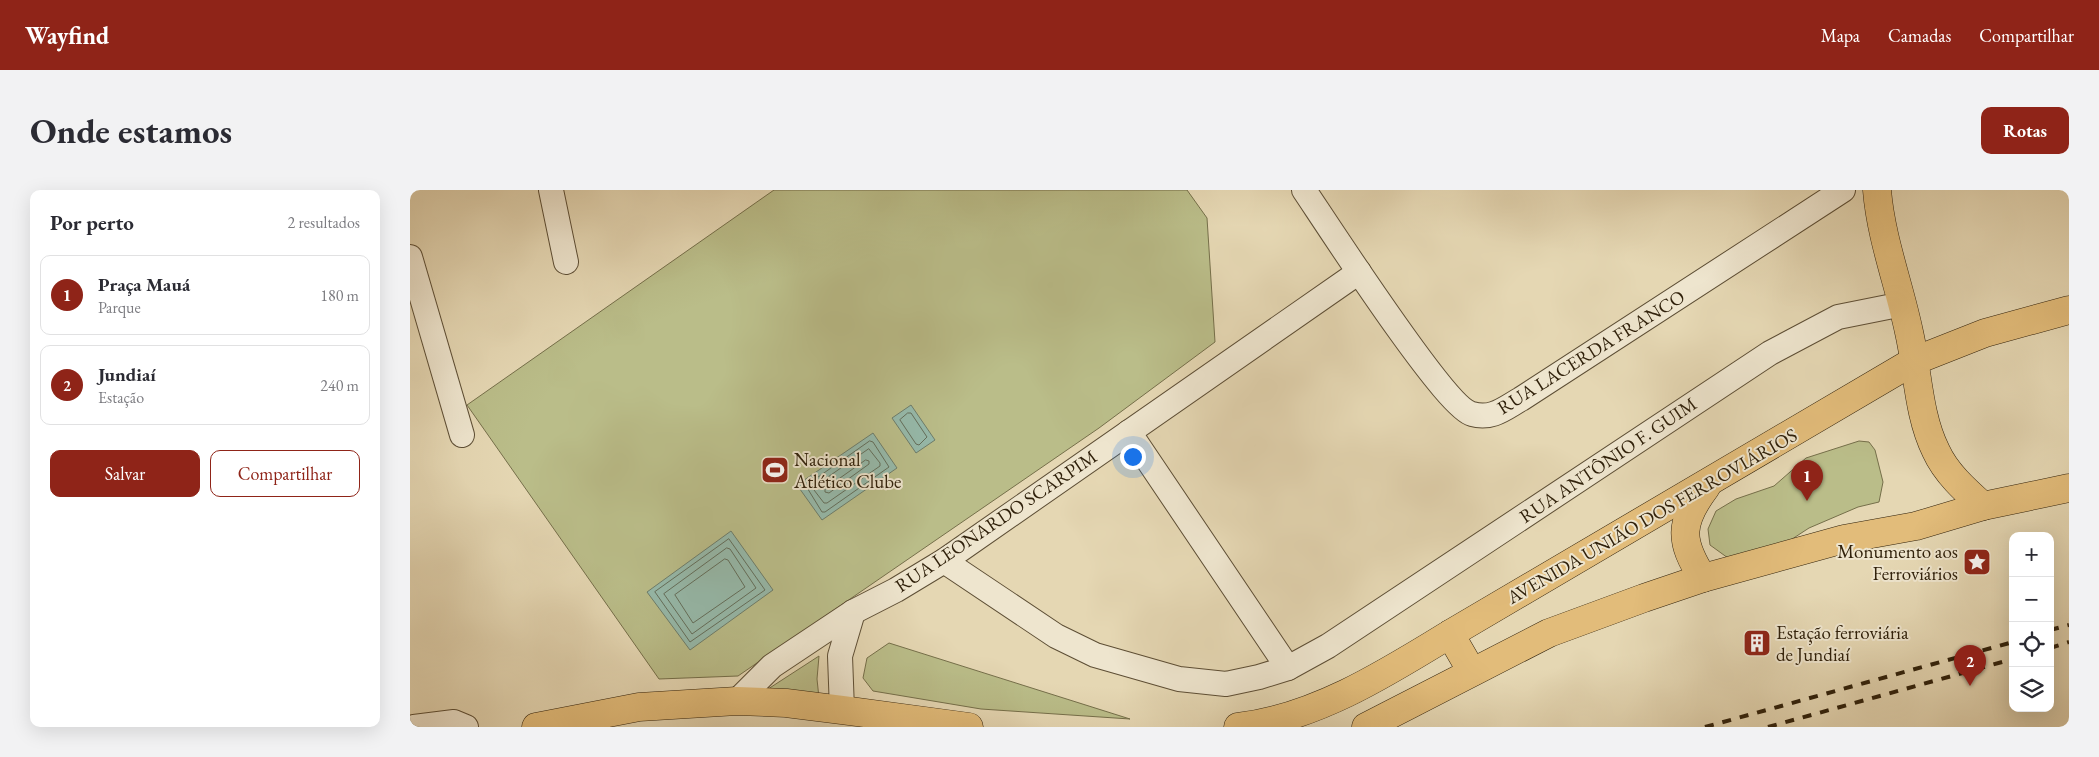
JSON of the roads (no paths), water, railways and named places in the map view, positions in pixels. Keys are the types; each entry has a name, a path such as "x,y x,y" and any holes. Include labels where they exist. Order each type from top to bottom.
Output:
{"main road":[{"path":"1878,190 1885,244 1903,304 1924,416 1936,452 1959,485 1983,506"},
{"name":"AVENIDA UNIÃO DOS FERROVIÁRIOS","path":"1238,727 1294,714 1335,698 1391,670 1914,362 1985,333 2063,317"},
{"path":"1703,578 1690,556 1684,538 1689,512 1708,484"},
{"path":"1366,727 1549,633 1703,578 1844,539 1916,526 1983,506 2069,488"},
{"path":"1450,634 1472,672"},
{"path":"536,727 639,707 737,701 786,703 845,718 969,727"}],"street":[{"path":"551,190 566,262"},
{"name":"RUA LACERDA FRANCO","path":"1304,190 1424,364 1453,400 1470,414 1491,416 1521,399 1843,190"},
{"path":"410,258 415,294 462,436"},
{"name":"RUA LEONARDO SCARPIM","path":"737,701 772,666 853,612 896,590 944,561 1359,272"},
{"name":"RUA ANTÔNIO F. GUIM","path":"944,561 1056,636 1095,655 1179,679 1226,684 1259,678 1288,668 1328,646 1770,353 1838,318 1903,304"},
{"path":"1129,432 1288,668"},
{"path":"845,718 840,656 853,612"},
{"path":"414,727 454,722 466,727"}],"water":[{"path":"911,405 935,440 916,453 892,418"},
{"path":"873,433 897,468 822,520 797,485"},
{"path":"731,531 773,590 690,650 647,592"}],"railway":[{"path":"2054,629 2069,625"},
{"path":"2054,647 2069,642"},
{"path":"1705,727 2009,643"},
{"path":"1768,727 2009,660"}],"place":[{"name":"Nacional Atlético Clube","path":"775,470"},
{"name":"Praça Mauá","path":"1807,501"},
{"name":"Monumento aos Ferroviários","path":"1977,562"},
{"name":"Estação ferroviária de Jundiaí","path":"1757,643"},
{"name":"Jundiaí","path":"1970,686"}]}
